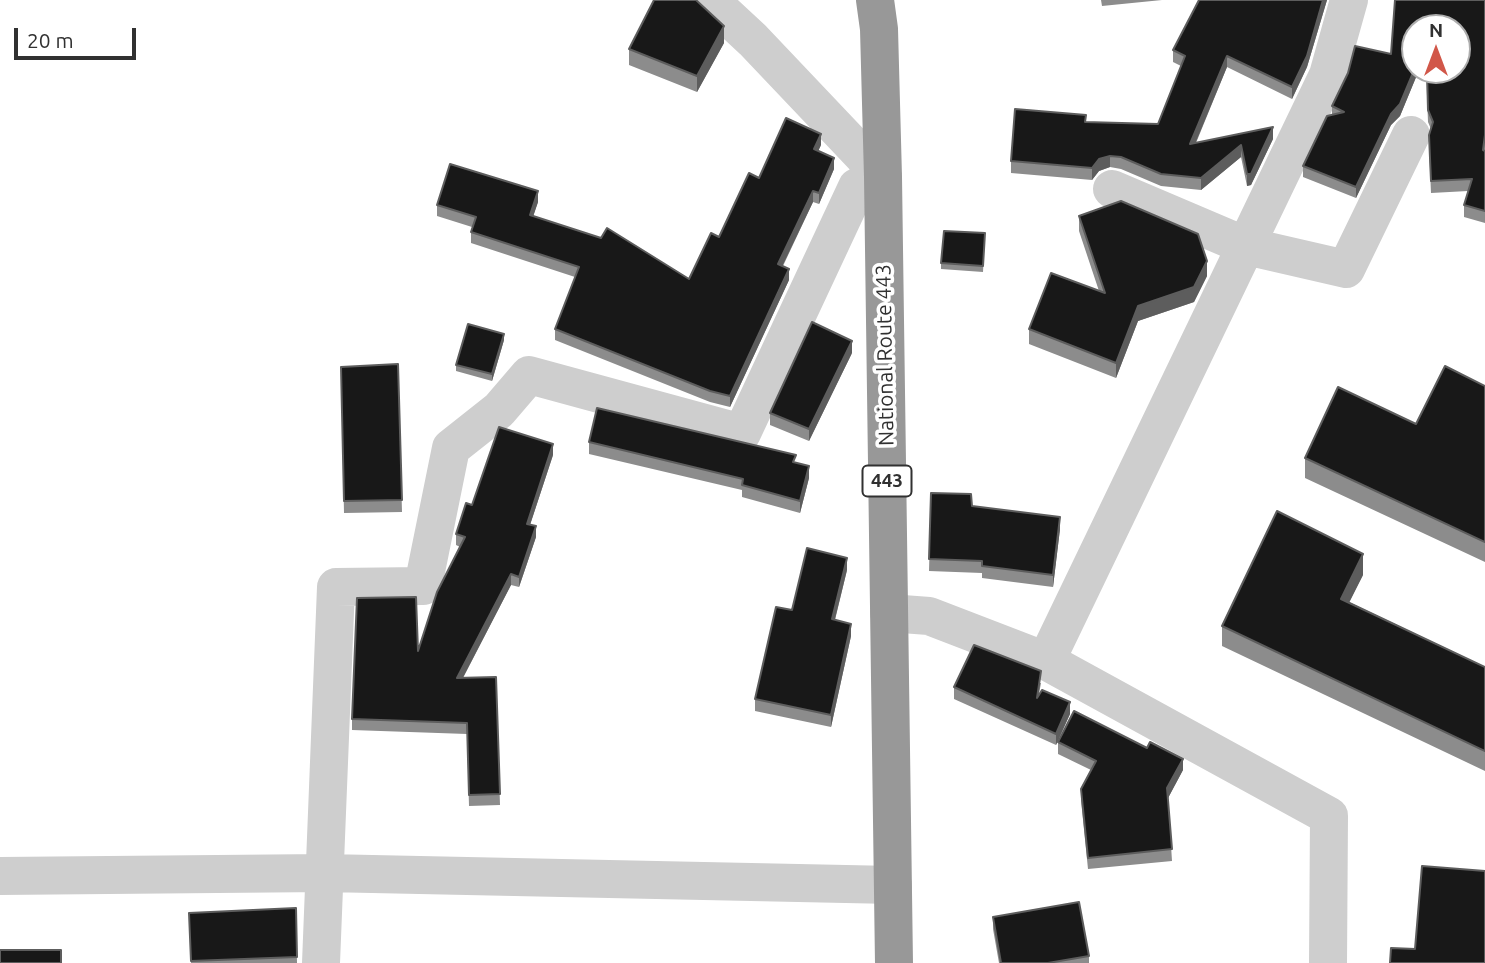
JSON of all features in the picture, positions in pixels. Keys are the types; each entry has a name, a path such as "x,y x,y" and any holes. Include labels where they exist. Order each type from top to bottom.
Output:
{"highway":[{"name":"National Route 443","path":"875,0 879,29 883,177 894,963"}],"street":[{"path":"321,963 335,587 423,586 451,449 499,411 529,375 742,433 857,187 883,177 753,40 710,0"},
{"path":"1046,661 1328,75 1349,0"},
{"path":"1112,189 1246,246 1346,269 1411,135"},
{"path":"889,612 929,616 1046,661 1329,816 1328,963"},
{"path":"0,876 325,873 893,885"}],"building":[{"path":"654,0 696,0 724,26 697,76 629,49"},
{"path":"1199,0 1323,0 1307,56 1292,87 1227,56 1190,144 1273,127 1251,174 1247,174 1241,145 1201,178 1161,174 1121,157 1110,156 1099,159 1092,168 1011,161 1015,109 1086,115 1085,122 1158,124 1185,56 1173,50"},
{"path":"1395,0 1485,0 1485,211 1464,205 1472,179 1431,181 1429,135 1433,122 1428,110 1427,84 1471,84 1471,14 1401,14 1401,84 1408,84 1356,187 1303,166 1327,116 1344,112 1332,106 1348,73 1355,46 1391,54"},
{"path":"786,118 821,134 814,149 834,158 819,193 813,191 778,264 789,269 730,396 710,391 555,329 579,267 471,232 476,217 437,205 450,164 538,191 530,215 601,238 607,228 689,279 711,233 719,237 749,173 759,178"},
{"path":"1121,201 1198,234 1207,261 1194,287 1138,306 1116,363 1029,329 1051,273 1105,293 1079,216"},
{"path":"944,231 985,233 983,266 941,263"},
{"path":"812,322 852,341 809,429 770,413"},
{"path":"468,324 504,334 492,374 456,365"},
{"path":"398,364 402,500 344,501 341,367"},
{"path":"1445,366 1485,386 1485,542 1305,458 1338,387 1416,424"},
{"path":"597,408 796,455 793,462 809,466 800,501 742,485 743,479 589,442"},
{"path":"499,427 553,444 527,524 536,526 519,577 511,574 457,678 496,677 500,794 469,795 467,723 352,719 357,598 416,597 418,651 437,592 465,537 456,534 466,503 472,505"},
{"path":"931,493 971,494 972,506 1060,517 1053,575 982,566 982,561 929,559"},
{"path":"1277,511 1363,554 1341,599 1485,667 1485,751 1222,626"},
{"path":"807,548 847,558 832,619 851,624 831,715 755,699 776,607 792,610"},
{"path":"974,645 1041,671 1037,698 1042,690 1070,702 1056,734 954,687"},
{"path":"1074,711 1147,748 1150,742 1183,759 1167,788 1172,849 1088,858 1081,789 1096,761 1058,742"},
{"path":"1422,866 1485,871 1485,963 1390,963 1391,948 1415,949"},
{"path":"1079,902 1089,956 1048,963 1001,963 993,917"},
{"path":"296,908 297,957 191,961 189,913"},
{"path":"0,950 61,950 61,963 0,963"}]}
